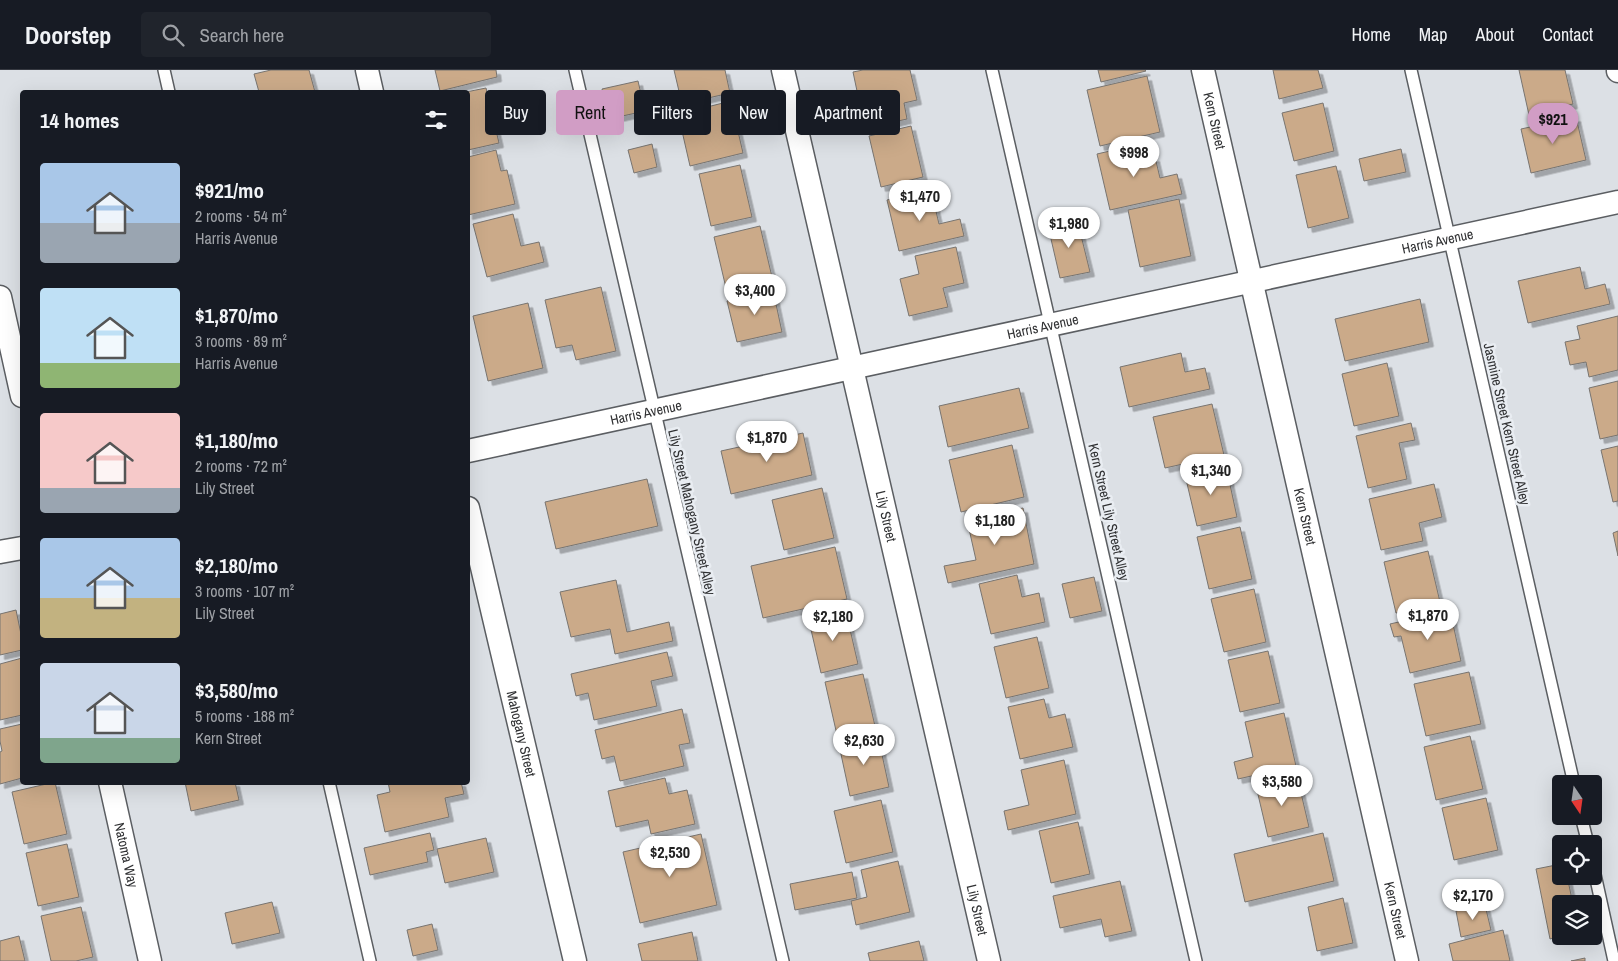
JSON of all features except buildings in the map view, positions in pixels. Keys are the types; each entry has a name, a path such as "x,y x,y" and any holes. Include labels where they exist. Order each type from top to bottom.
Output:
{"street":[{"path":"367,70 372,90"},
{"name":"Lily Street","path":"784,70 989,961"},
{"name":"Kern Street","path":"1203,70 1406,961"},
{"name":"Harris Avenue","path":"470,451 1618,202"},
{"path":"0,297 20,387"},
{"name":"Mahogany Street","path":"470,516 575,961"},
{"path":"0,552 20,548"},
{"name":"Natoma Way","path":"111,785 150,961"}],"lane":[{"path":"164,70 169,90"},
{"name":"Lily Street Mahogany Street Alley","path":"575,70 653,411 783,961"},
{"name":"Kern Street Lily Street Alley","path":"992,70 1196,961"},
{"name":"Jasmine Street Kern Street Alley","path":"1411,70 1572,775"},
{"path":"329,785 370,961"},
{"path":"1597,885 1614,961"}]}
